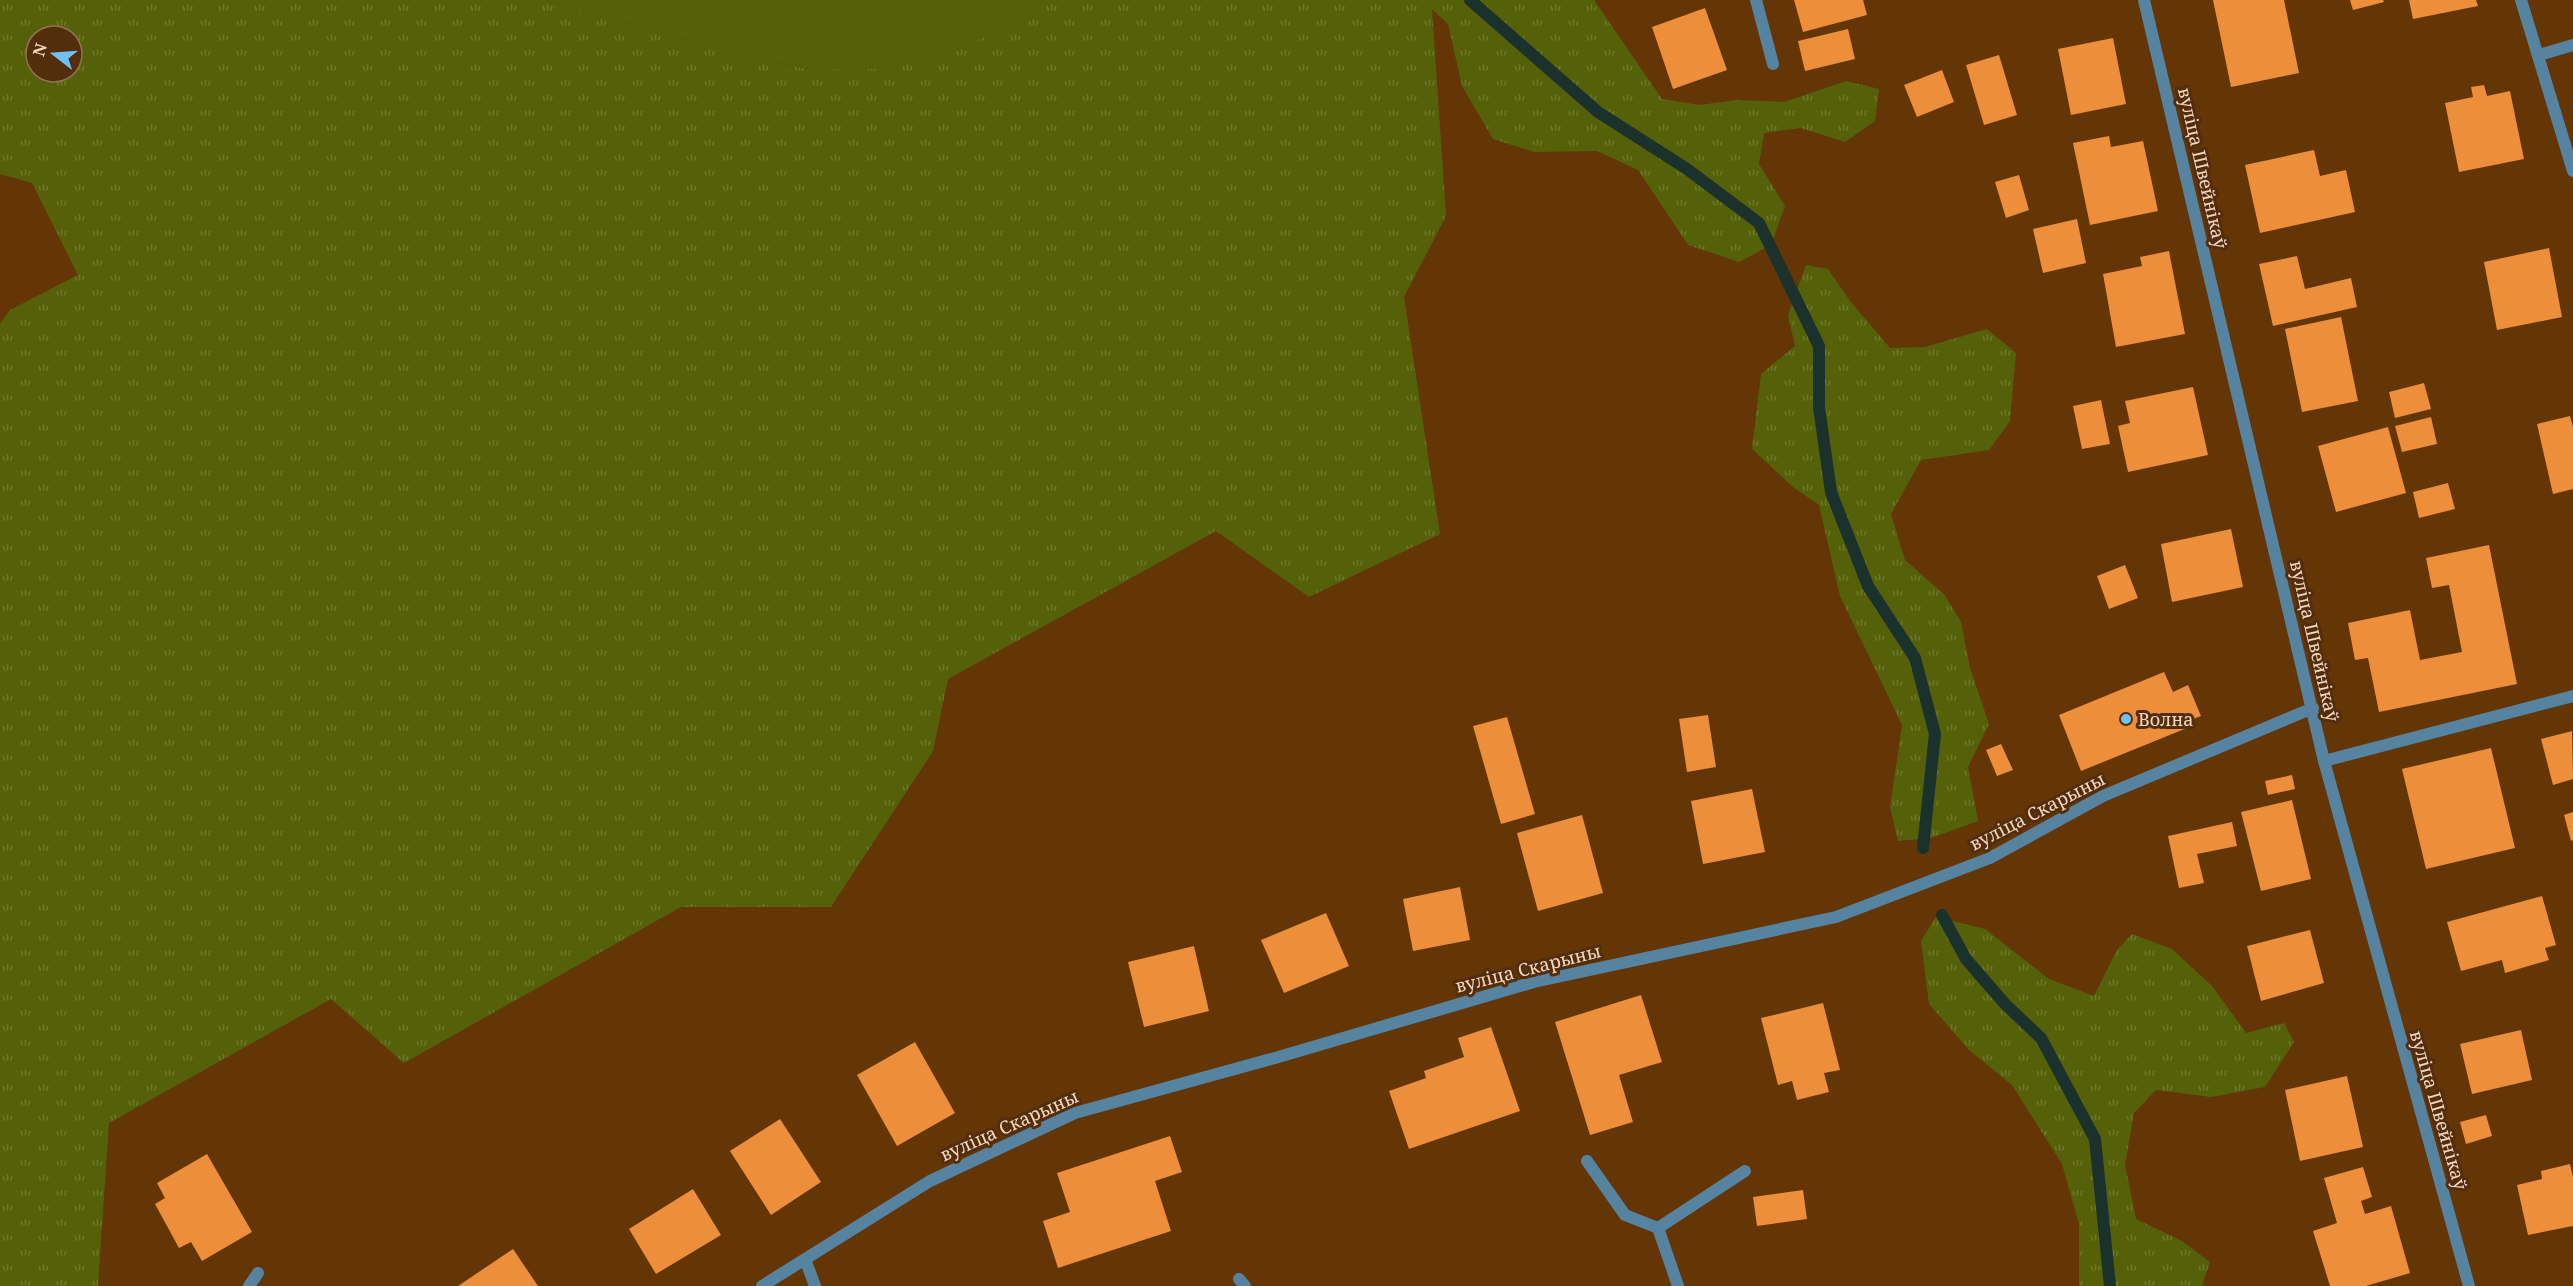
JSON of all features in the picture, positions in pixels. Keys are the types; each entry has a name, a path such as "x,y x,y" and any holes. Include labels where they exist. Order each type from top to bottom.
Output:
{"street":[{"path":"1756,0 1773,63"},
{"name":"вуліца Швейнікаў","path":"2144,0 2324,761 2469,1286"},
{"path":"2521,0 2573,171"},
{"path":"2539,55 2573,45"},
{"path":"2324,761 2573,696"},
{"name":"вуліца Скарыны","path":"762,1286 930,1181 1075,1113 1275,1058 1534,982 1836,917 1990,858 2103,796 2313,708"},
{"path":"1587,1161 1625,1215 1658,1228 1678,1286"},
{"path":"1658,1228 1745,1171"},
{"path":"805,1259 815,1286"},
{"path":"249,1286 258,1273"}],"green space":[{"path":"0,0 546,0 753,58 814,70 996,32 1043,0 1594,0 1662,99 1700,105 1737,100 1784,102 1846,81 1879,89 1875,121 1845,142 1801,128 1764,133 1759,164 1785,206 1771,245 1739,262 1688,245 1638,170 1597,151 1534,152 1493,139 1462,86 1448,24 1432,9 1446,216 1404,297 1440,534 1309,597 1216,531 948,679 933,751 831,907 681,907 404,1063 331,999 109,1123 98,1286 0,1286 0,324 10,310 78,275 32,183 0,174"},
{"path":"546,0 1043,0 996,32 939,57 877,69 814,70 753,58"},
{"path":"1806,265 1828,269 1850,301 1890,348 1925,347 1987,329 2016,353 2010,421 1989,450 1921,460 1891,514 1905,560 1944,594 1961,622 1970,668 1989,724 1968,767 1978,821 1931,838 1898,841 1890,807 1902,725 1840,596 1819,505 1793,487 1752,449 1761,374 1795,346 1788,315"},
{"path":"1936,917 1985,929 2049,979 2094,996 2117,950 2132,934 2172,949 2213,987 2246,1033 2284,1023 2294,1042 2265,1087 2211,1097 2156,1090 2134,1113 2125,1165 2136,1219 2182,1241 2210,1262 2202,1286 2079,1286 2079,1224 2062,1164 2012,1085 1969,1050 1929,1004 1921,941"}],"building":[{"path":"1794,0 1863,0 1867,15 1803,32"},
{"path":"2213,0 2284,0 2299,73 2231,87"},
{"path":"2350,0 2383,0 2384,2 2353,10"},
{"path":"2409,0 2476,0 2478,6 2413,19"},
{"path":"1705,8 1727,70 1673,89 1652,27"},
{"path":"1848,29 1855,59 1805,71 1798,41"},
{"path":"2113,38 2126,104 2071,115 2058,49"},
{"path":"1999,55 2017,115 1984,125 1966,65"},
{"path":"1942,70 1954,102 1917,117 1904,85"},
{"path":"2484,85 2487,96 2510,91 2524,159 2459,172 2445,103 2473,97 2471,87"},
{"path":"2109,136 2111,147 2143,141 2158,211 2090,225 2073,143"},
{"path":"2314,150 2320,176 2346,170 2355,212 2260,233 2245,165"},
{"path":"2019,175 2029,210 2006,218 1995,182"},
{"path":"2077,219 2086,263 2043,273 2033,229"},
{"path":"2549,248 2562,317 2497,330 2484,262"},
{"path":"2169,251 2185,334 2116,347 2103,274 2142,266 2140,257"},
{"path":"2297,256 2305,289 2351,278 2357,307 2273,326 2259,264"},
{"path":"2341,317 2358,401 2302,412 2285,329"},
{"path":"2424,383 2431,409 2395,418 2389,392"},
{"path":"2193,387 2208,455 2128,472 2118,426 2130,423 2125,401"},
{"path":"2101,400 2110,444 2082,449 2073,406"},
{"path":"2570,416 2573,427 2573,489 2553,494 2537,424"},
{"path":"2431,417 2437,444 2402,452 2395,426"},
{"path":"2388,427 2406,493 2336,512 2318,446"},
{"path":"2448,483 2455,509 2419,518 2413,492"},
{"path":"2231,529 2243,587 2172,602 2161,544"},
{"path":"2489,545 2517,684 2379,712 2368,658 2355,660 2348,623 2410,610 2420,660 2462,652 2449,585 2432,588 2426,558"},
{"path":"2125,565 2138,598 2109,609 2097,576"},
{"name":"Волна","path":"2164,672 2173,692 2188,685 2201,716 2185,722 2187,728 2081,771 2059,715"},
{"path":"1708,715 1716,767 1687,772 1679,719"},
{"path":"1507,717 1535,814 1501,824 1473,726"},
{"path":"2572,731 2573,779 2553,785 2541,739"},
{"path":"2001,744 2013,770 1997,776 1986,750"},
{"path":"2491,748 2515,848 2426,869 2402,769"},
{"path":"2292,775 2295,789 2268,795 2265,781"},
{"path":"1752,789 1765,852 1703,864 1691,801"},
{"path":"2292,800 2311,879 2261,891 2241,812"},
{"path":"2573,812 2573,840 2571,841 2564,815"},
{"path":"1582,815 1603,893 1538,911 1517,833"},
{"path":"2232,822 2237,846 2197,854 2204,883 2179,888 2168,836"},
{"path":"1460,887 1470,940 1413,951 1403,899"},
{"path":"2542,896 2556,945 2545,948 2549,960 2505,973 2502,960 2461,971 2447,922"},
{"path":"1326,913 1349,966 1284,993 1261,940"},
{"path":"2310,930 2324,983 2261,1001 2247,946"},
{"path":"1194,946 1209,1011 1144,1027 1128,962"},
{"path":"1641,995 1662,1062 1619,1075 1633,1122 1590,1135 1555,1022"},
{"path":"1823,1003 1840,1070 1824,1073 1829,1092 1797,1100 1792,1081 1778,1085 1761,1018"},
{"path":"1491,1027 1520,1111 1409,1149 1389,1091 1426,1078 1424,1071 1464,1057 1458,1038"},
{"path":"2521,1030 2532,1080 2472,1094 2460,1044"},
{"path":"915,1042 955,1113 897,1146 857,1075"},
{"path":"2347,1076 2363,1147 2300,1161 2285,1090"},
{"path":"2486,1115 2492,1136 2466,1144 2460,1122"},
{"path":"780,1119 821,1182 771,1215 730,1151"},
{"path":"1170,1136 1182,1172 1155,1181 1171,1231 1058,1268 1043,1221 1070,1212 1057,1173"},
{"path":"207,1154 252,1232 202,1261 191,1242 179,1248 155,1204 165,1198 157,1183"},
{"path":"2570,1164 2573,1177 2573,1226 2528,1235 2517,1185 2542,1179 2541,1171"},
{"path":"2363,1167 2372,1197 2361,1201 2365,1214 2391,1206 2410,1273 2366,1286 2330,1286 2313,1231 2337,1223 2324,1178"},
{"path":"693,1189 721,1235 656,1274 629,1229"},
{"path":"1803,1190 1807,1219 1757,1226 1753,1197"},
{"path":"513,1249 538,1286 458,1286"}],"waterway":[{"path":"1470,0 1598,112 1687,169 1759,223 1819,346 1819,407 1831,492 1868,586 1915,658 1935,734 1923,848"},
{"path":"1942,915 1966,959 2005,1004 2041,1038 2095,1139 2110,1286"}],"place":[{"name":"Волна","path":"2126,719"}]}
